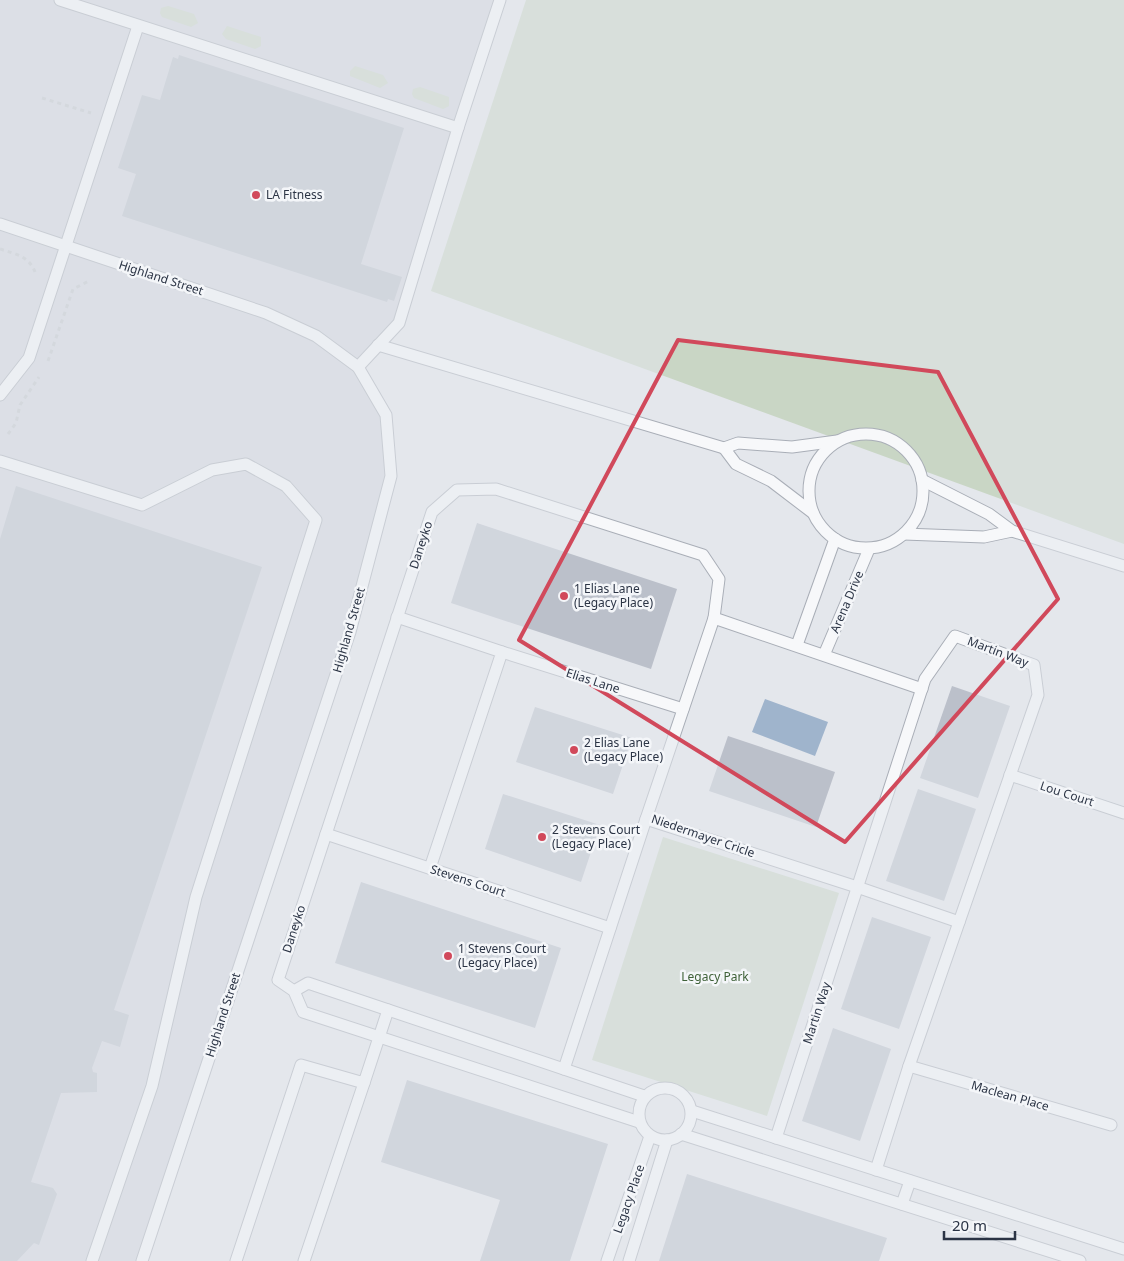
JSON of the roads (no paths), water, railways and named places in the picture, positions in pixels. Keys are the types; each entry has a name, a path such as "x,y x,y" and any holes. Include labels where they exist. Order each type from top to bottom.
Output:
{"lane":[{"path":"60,0 458,128"},
{"path":"358,367 399,323 458,128 500,0"},
{"path":"0,395 29,358 138,26"},
{"name":"Highland Street","path":"0,224 266,313 316,336 358,367 386,415 391,476 350,632 142,1261"},
{"path":"378,346 724,448 736,464 771,481 813,513"},
{"path":"724,448 738,442 792,447 838,441 855,435 873,434 890,439 905,449 916,463 922,480 923,495 921,509 914,523 904,534 888,544 869,548 851,547 834,539 822,528 813,513 809,497 810,480 815,464 825,451 838,441"},
{"path":"0,461 142,505 212,470 246,464 286,486 316,520 196,897 152,1086 92,1261"},
{"path":"922,480 989,514 1012,531 1124,566"},
{"name":"Daneyko","path":"294,991 278,980 432,512 457,490 496,489 703,555 719,579 714,618"},
{"path":"904,534 984,537 1012,531"},
{"path":"797,645 834,539"},
{"name":"Arena Drive","path":"824,655 869,548"},
{"name":"Elias Lane","path":"397,617 684,709"},
{"path":"714,618 797,645 922,690"},
{"name":"Niedermayer Cricle","path":"714,618 646,819 959,922"},
{"name":"Martin Way","path":"776,1138 925,679 955,636 1034,665 1038,695 909,1066 876,1170"},
{"path":"430,868 502,652"},
{"name":"Lou Court","path":"1010,775 1124,813"},
{"path":"564,1069 646,819"},
{"name":"Stevens Court","path":"326,834 610,928"},
{"path":"639,1122 640,1104 644,1096 651,1091 669,1088 678,1091 692,1111 690,1121 681,1134 667,1140 650,1136 639,1122 304,1012 294,991 308,983 644,1096"},
{"path":"304,1261 388,1010"},
{"path":"236,1261 301,1065 364,1083"},
{"name":"Maclean Place","path":"909,1066 1111,1125"},
{"path":"692,1111 1124,1249"},
{"path":"681,1134 1080,1261"},
{"name":"Legacy Place","path":"607,1261 650,1136"},
{"name":"Legacy Place","path":"629,1261 667,1140"},
{"path":"902,1204 910,1181"}],"water":[{"path":"765,699 828,722 815,756 752,732"}],"place":[{"name":"LA Fitness","path":"256,195"},
{"name":"1 Elias Lane (Legacy Place)","path":"564,596"},
{"name":"2 Elias Lane (Legacy Place)","path":"574,750"},
{"name":"2 Stevens Court (Legacy Place)","path":"542,837"},
{"name":"1 Stevens Court (Legacy Place)","path":"448,956"}],"park label":[{"name":"Legacy Park","path":"715,977"}]}
